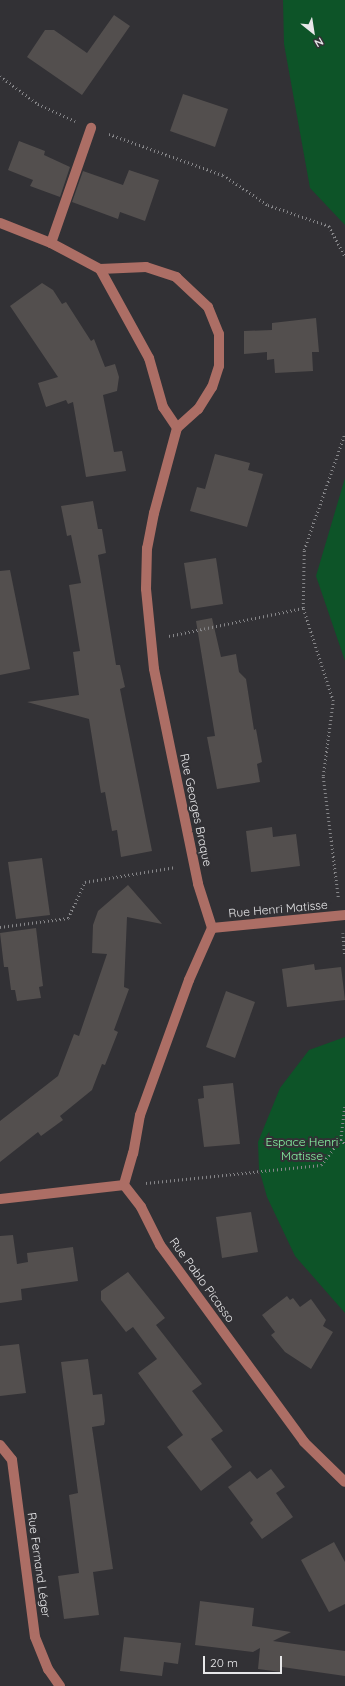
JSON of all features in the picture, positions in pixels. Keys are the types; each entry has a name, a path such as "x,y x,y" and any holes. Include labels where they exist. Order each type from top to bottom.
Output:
{"street":[{"path":"51,243 91,128"},
{"path":"0,223 51,243 100,269 146,267 176,277 208,307 219,334 219,366 212,387 198,409 177,428 163,407 149,358 100,269"},
{"name":"Rue Georges Braque","path":"177,428 154,513 147,548 146,589 150,640 194,864 212,928"},
{"name":"Rue Henri Matisse","path":"212,928 343,915"},
{"path":"0,1200 124,1185 134,1153 140,1114 188,980 212,928"},
{"name":"Rue Pablo Picasso","path":"124,1185 141,1207 160,1245 304,1442 345,1482"},
{"name":"Rue Fernand Léger","path":"0,1445 12,1460 35,1638 48,1669 60,1686"}],"path":[{"path":"0,76 38,104 91,128 223,175 268,205 329,226 345,256"},
{"path":"343,915 323,776 333,701 303,608 304,550 345,433"},
{"path":"150,640 303,608"},
{"path":"0,927 68,918 85,882 194,864"},
{"path":"124,1185 321,1165 341,1139 345,1106"},
{"path":"341,1139 345,1144"}],"green space":[{"path":"283,0 345,0 345,225 310,188 284,44"},
{"path":"345,478 345,661 316,576"},
{"name":"Espace Henri Matisse","path":"345,1037 345,1313 295,1256 267,1197 259,1169 258,1142 280,1088 309,1050"}],"building":[{"path":"114,15 130,26 82,95 27,57 45,30 54,30 87,53"},
{"path":"183,94 228,109 215,147 170,131"},
{"path":"19,141 45,151 44,155 70,167 60,197 30,186 33,180 8,170"},
{"path":"129,170 159,180 145,221 120,212 118,219 72,202 83,171 123,185"},
{"path":"42,283 53,290 62,304 66,302 91,341 94,339 105,367 115,364 119,377 117,391 103,395 114,452 122,451 126,471 86,477 73,402 68,404 66,400 46,407 38,383 58,377 10,306"},
{"path":"316,318 319,352 312,352 313,371 275,373 274,359 267,360 267,352 244,354 244,331 272,330 272,323"},
{"path":"215,454 250,463 248,470 263,474 247,527 190,511 197,487 205,489"},
{"path":"93,501 98,529 102,529 106,553 98,555 116,665 120,665 125,687 120,689 152,851 121,857 117,830 112,831 105,792 101,793 89,719 27,702 79,695 73,652 80,651 69,585 81,583 71,535 67,536 61,506"},
{"path":"216,558 223,604 191,609 184,563"},
{"path":"10,570 30,669 0,675 0,571"},
{"path":"212,618 221,657 236,654 239,672 246,679 254,730 256,729 262,762 257,764 260,782 217,789 207,737 215,736 196,621"},
{"path":"272,827 273,837 296,834 300,866 251,872 246,831"},
{"path":"42,858 50,915 16,919 8,862"},
{"path":"128,885 162,924 127,917 124,987 129,989 114,1030 118,1032 105,1065 102,1064 92,1090 60,1116 63,1120 41,1136 38,1132 0,1162 0,1121 58,1076 74,1034 79,1036 107,954 92,953 93,925 98,911"},
{"path":"36,928 43,986 39,987 41,998 17,1001 15,990 11,990 8,967 4,967 0,933"},
{"path":"314,964 315,970 341,967 345,1000 287,1007 282,969"},
{"path":"226,991 255,1002 235,1058 206,1047"},
{"path":"233,1083 240,1144 204,1147 198,1099 204,1098 203,1086"},
{"path":"251,1212 258,1252 222,1258 216,1217"},
{"path":"13,1235 17,1264 28,1262 27,1253 73,1247 78,1281 21,1289 22,1300 0,1303 0,1236"},
{"path":"128,1272 165,1318 156,1325 202,1384 192,1391 223,1431 211,1439 232,1467 201,1491 167,1447 183,1435 138,1373 157,1359 133,1327 126,1332 101,1300 101,1291"},
{"path":"287,1296 290,1300 293,1298 300,1307 311,1299 326,1320 323,1326 333,1332 311,1369 285,1352 271,1335 275,1332 262,1315"},
{"path":"19,1344 26,1393 0,1396 0,1346"},
{"path":"88,1359 93,1395 102,1394 105,1421 104,1425 92,1427 113,1569 93,1572 99,1615 64,1619 58,1576 79,1573 69,1495 78,1493 61,1362"},
{"path":"271,1469 285,1487 276,1493 293,1517 262,1539 250,1523 253,1520 228,1487 250,1471 257,1479"},
{"path":"334,1542 345,1562 345,1604 329,1612 301,1560"},
{"path":"200,1601 254,1608 252,1626 291,1632 273,1641 345,1651 345,1676 282,1667 281,1672 258,1669 260,1648 253,1652 195,1645"},
{"path":"124,1637 181,1643 178,1664 164,1662 162,1676 120,1671"}]}
